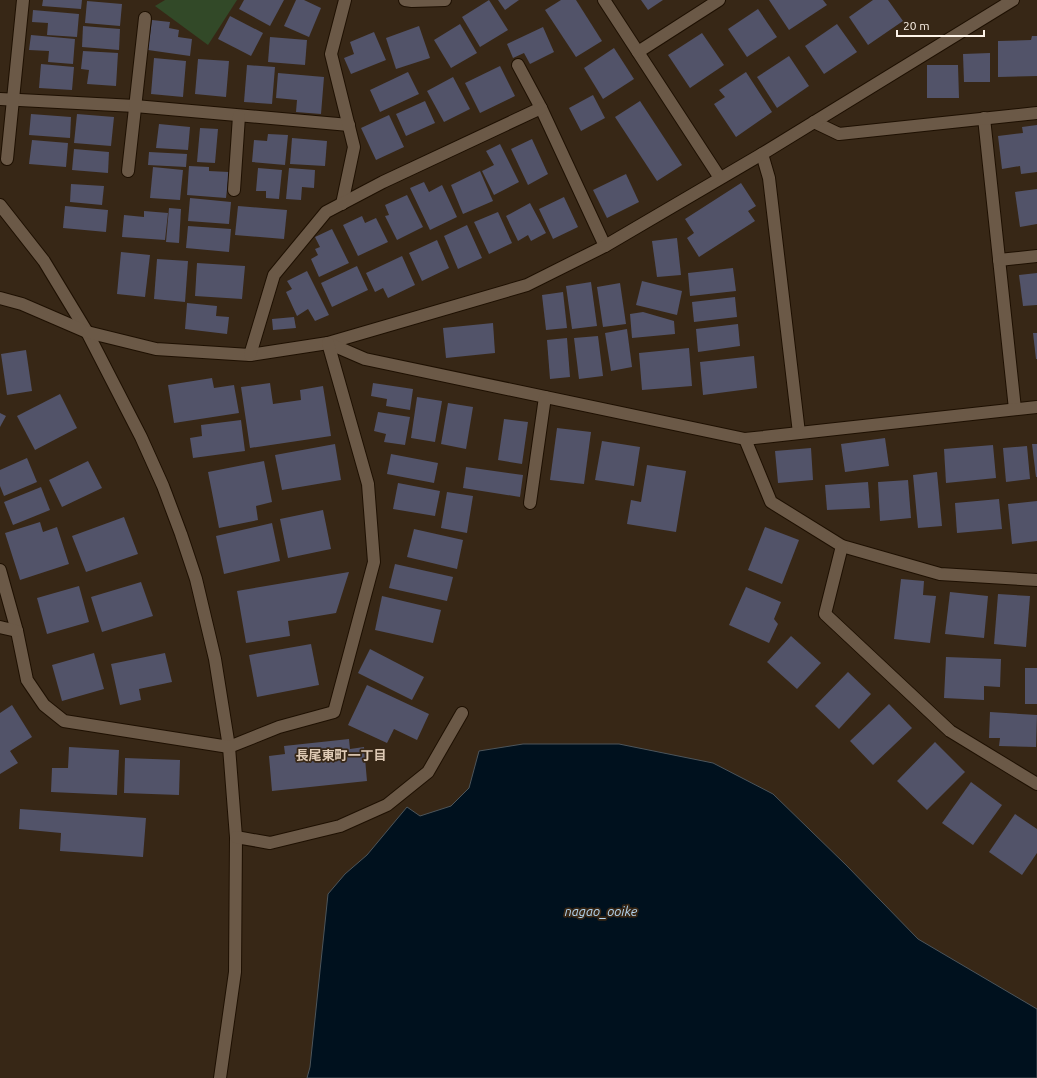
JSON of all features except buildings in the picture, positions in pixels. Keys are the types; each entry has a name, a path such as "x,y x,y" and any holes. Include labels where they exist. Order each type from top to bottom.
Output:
{"street":[{"path":"6,159 23,0"},
{"path":"342,204 354,147 332,54 345,0"},
{"path":"405,0 445,0"},
{"path":"604,0 720,178"},
{"path":"638,52 719,0"},
{"path":"0,298 22,304 87,332 156,349 250,355 328,343 527,285 605,246 762,154 1013,0"},
{"path":"128,171 145,18"},
{"path":"518,65 541,108 605,246"},
{"path":"0,99 135,106 348,125"},
{"path":"250,355 274,275 326,212 383,182 541,108"},
{"path":"814,122 839,134 1037,113"},
{"path":"234,190 240,116"},
{"path":"984,118 1014,409"},
{"path":"762,154 769,178 799,433"},
{"path":"0,205 44,261 87,332 141,437 163,486 196,579 215,659 229,747 236,837 234,972 220,1078"},
{"path":"999,260 1037,256"},
{"path":"328,343 365,359 745,439 1037,407"},
{"path":"0,570 17,631 27,680 44,705 64,721 229,747 279,727 334,712 374,562 368,484 328,343"},
{"path":"530,503 544,397"},
{"path":"745,439 771,502 842,546 940,574 1037,580"},
{"path":"842,546 825,614 950,731 1037,784"},
{"path":"0,627 17,631"},
{"path":"236,837 270,843 340,826 387,805 428,772 462,713"}],"green space":[{"path":"165,0 237,0 208,45 155,6"}],"water":[{"name":"nagao_ooike","path":"523,744 619,744 713,763 773,794 846,865 918,939 1037,1009 1037,1078 307,1078 310,1067 328,894 345,874 367,855 407,807 420,816 451,806 469,788 479,751"}],"district":[{"name":"長尾東町一丁目","path":"341,755"}]}
